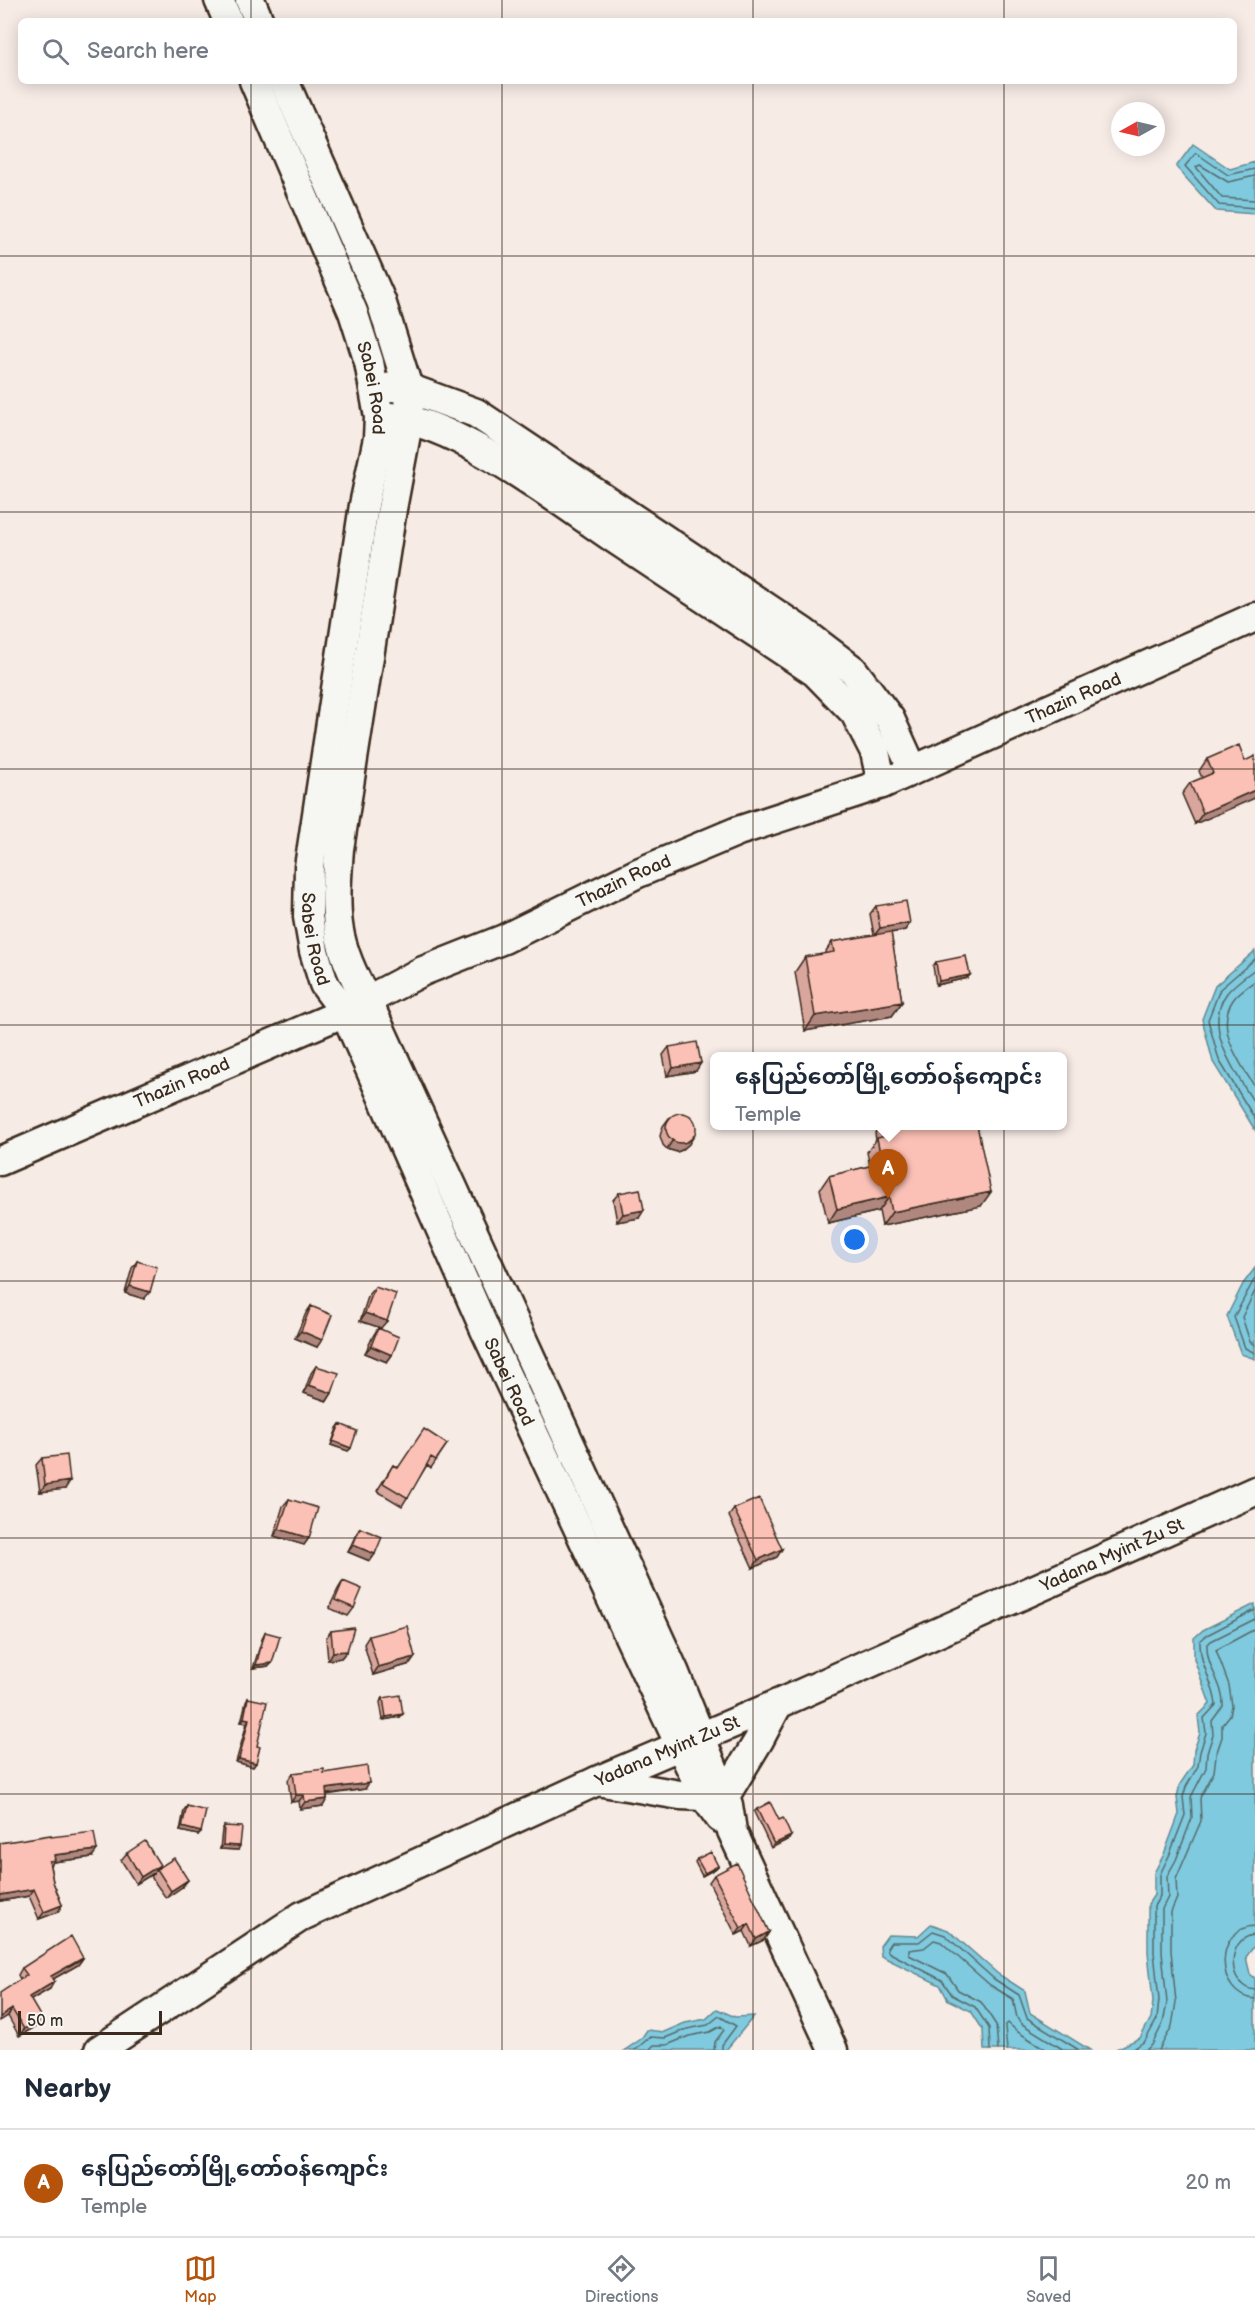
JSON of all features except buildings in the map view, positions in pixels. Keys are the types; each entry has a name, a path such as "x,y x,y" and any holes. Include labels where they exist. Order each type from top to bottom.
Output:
{"street":[{"path":"219,0 227,18"},
{"path":"250,0 258,18"},
{"name":"Sabei Road","path":"255,84 353,312 369,362 379,417 378,438 364,505 309,867 308,917 314,951 324,984 356,1006"},
{"name":"Sabei Road","path":"285,84 381,301 408,388 409,418 392,508 341,838 335,895 338,935 350,972 356,1006 486,1332 691,1741 714,1796 833,2050"},
{"path":"375,387 408,388 476,413 747,594 853,670 890,719 913,770"},
{"path":"379,417 409,418 455,436 516,472 815,672 855,713 875,752 882,784"},
{"name":"Thazin Road","path":"0,1161 356,1006 423,971 504,939 658,864 738,831 882,784 1255,617"},
{"name":"Yadana Myint Zu St","path":"99,2050 302,1916 597,1781 778,1704 1255,1491"},
{"path":"597,1781 680,1795 714,1796 759,1740 778,1704"}],"water":[{"path":"1193,144 1230,169 1255,162 1255,214 1216,211 1176,167"},
{"path":"1255,951 1255,1130 1213,1062 1202,1019 1215,986"},
{"path":"1255,1268 1255,1359 1241,1354 1227,1316 1243,1284"},
{"path":"1255,1604 1255,1945 1246,1957 1250,1974 1255,1978 1255,2050 1114,2050 1140,2038 1151,2018 1153,2001 1148,1952 1148,1904 1154,1895 1154,1873 1179,1814 1177,1797 1180,1784 1193,1765 1194,1750 1200,1733 1198,1716 1210,1704 1194,1659 1194,1638 1203,1630"},
{"path":"931,1924 948,1930 998,1974 1025,1991 1030,2013 1090,2050 984,2050 983,2030 971,2011 948,2000 940,1985 881,1956 880,1946 888,1935 918,1936"},
{"path":"717,2009 735,2017 754,2016 726,2050 625,2050 641,2039 647,2030 664,2032 685,2023 706,2019"}],"place":[{"name":"နေပြည်တော်မြို့တော်ဝန်ကျောင်း","path":"888,1199"}]}
